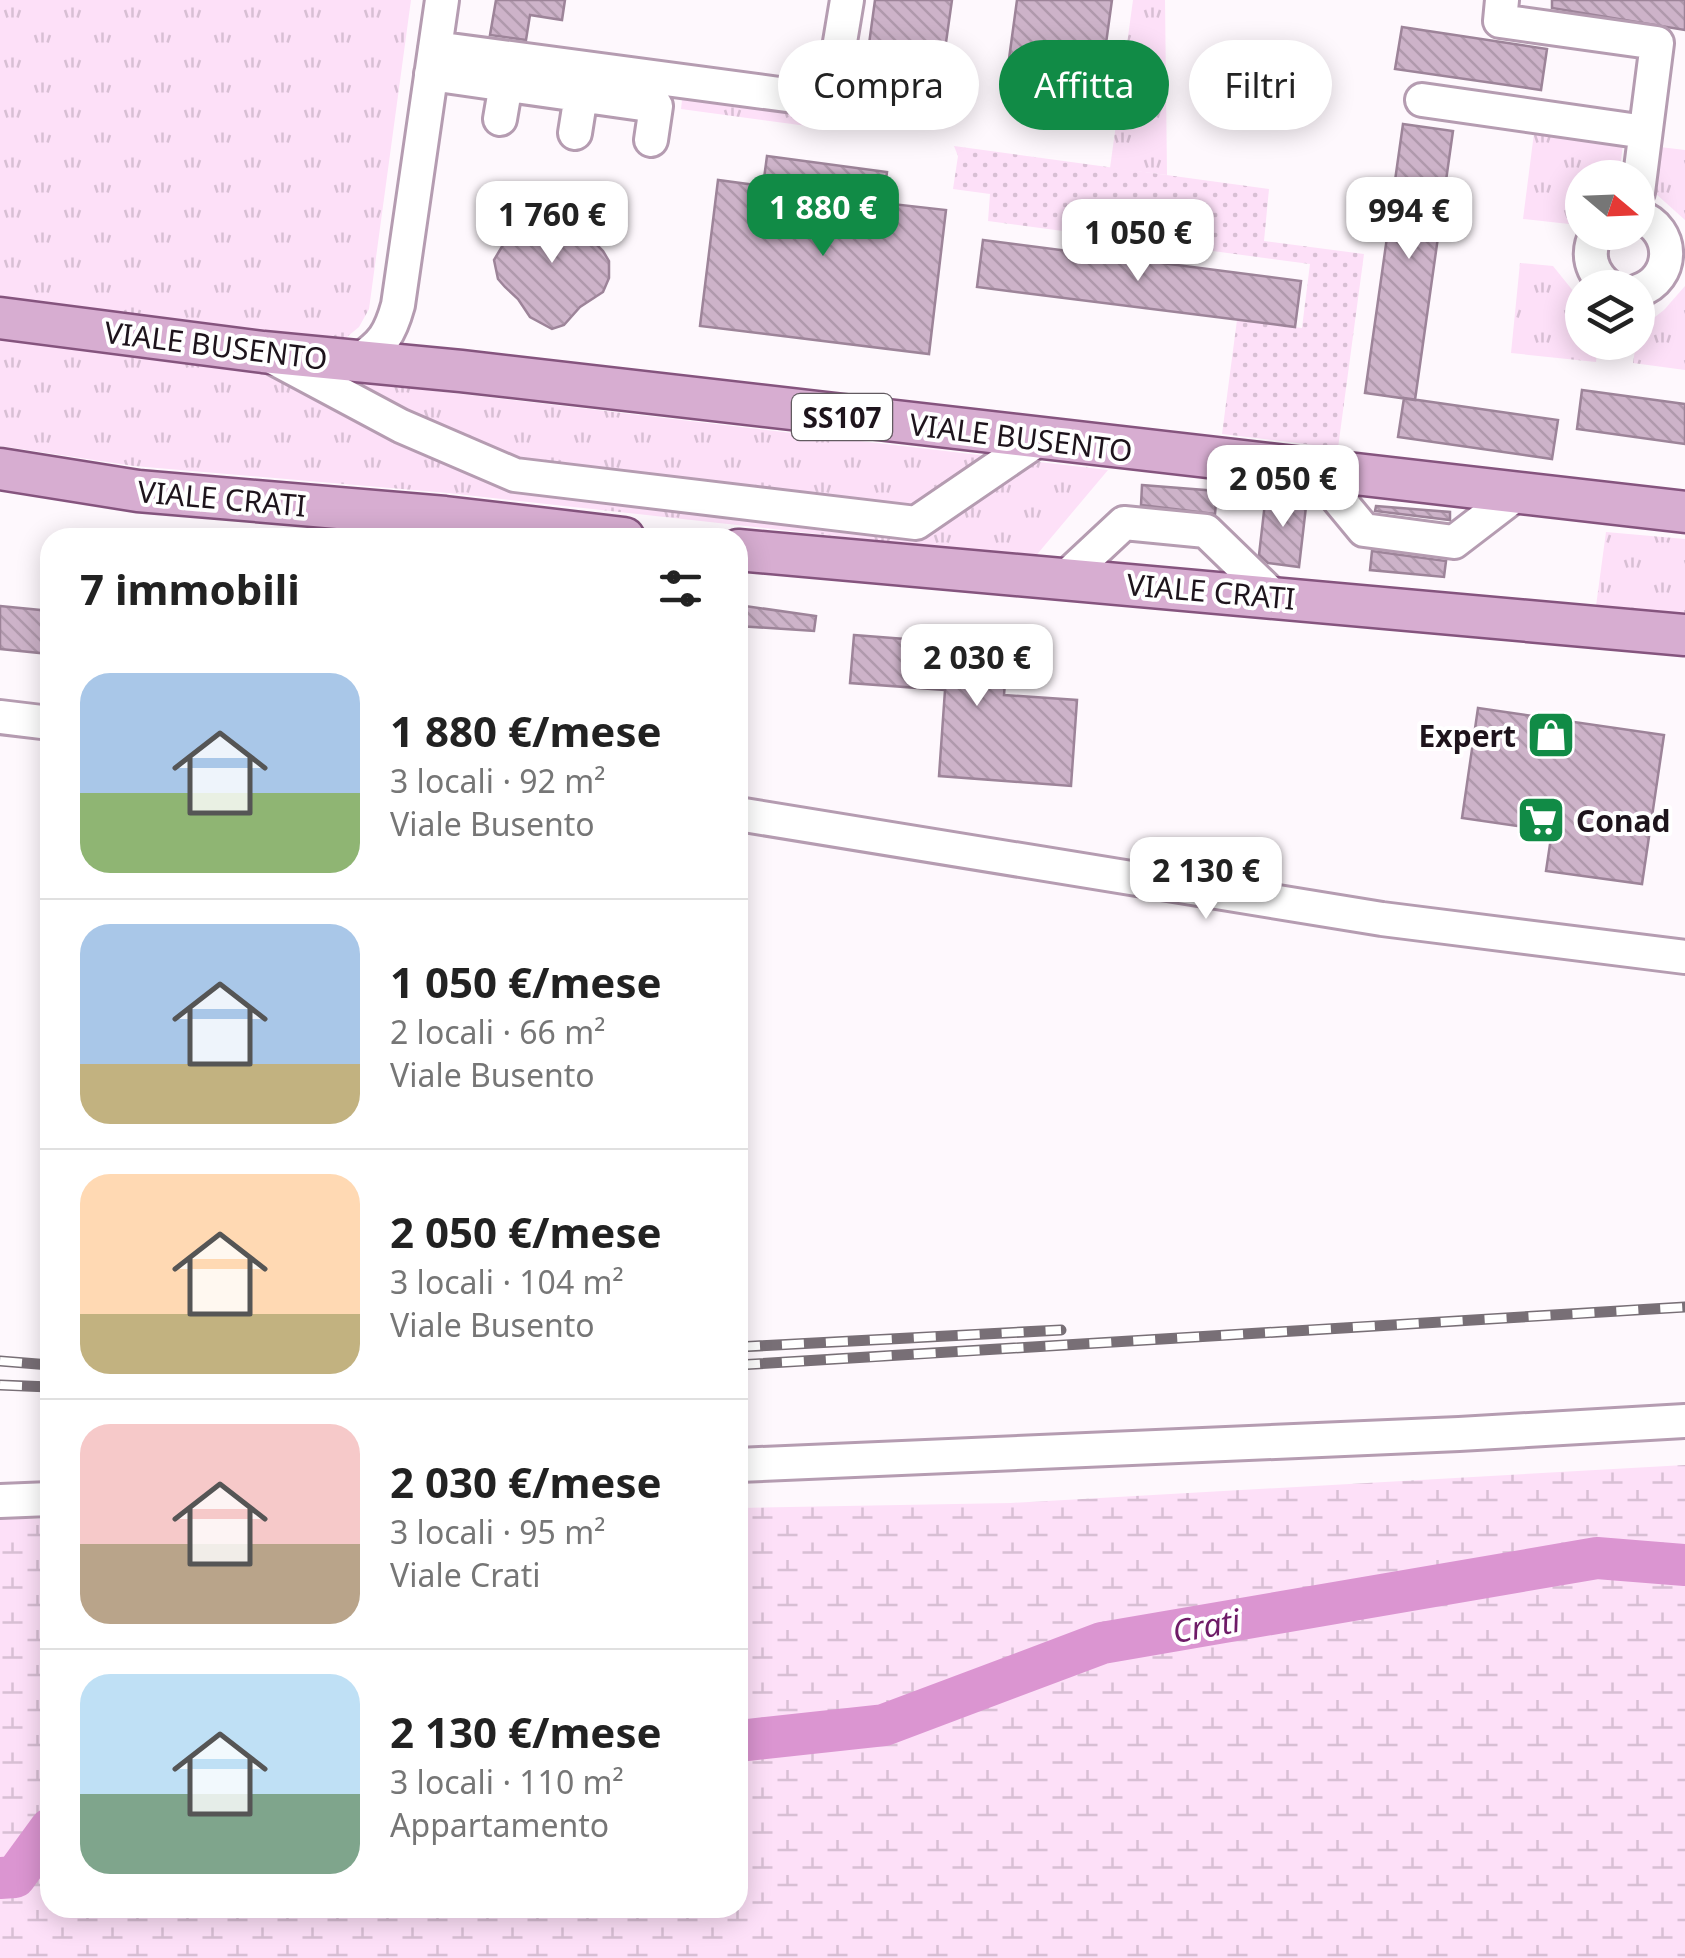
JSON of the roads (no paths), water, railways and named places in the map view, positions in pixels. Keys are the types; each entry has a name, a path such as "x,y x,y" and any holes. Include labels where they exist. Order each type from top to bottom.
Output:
{"main road":[{"name":"VIALE BUSENTO","path":"0,318 263,352 1685,512"},
{"name":"VIALE CRATI","path":"0,470 138,491 469,528"},
{"name":"VIALE CRATI","path":"748,551 1685,636"}],"street":[{"path":"358,361 390,333 398,305 442,0"},
{"path":"433,61 737,85 809,98 827,91 837,72 847,0"},
{"path":"1502,0 1500,22 1657,43 1642,160"},
{"path":"433,61 506,84 656,106 651,140"},
{"path":"500,119 506,84"},
{"path":"575,133 581,95"},
{"path":"1422,100 1646,132"},
{"path":"1655,226 1676,262 1655,282"},
{"path":"263,352 401,426 515,475 916,523 1039,439"},
{"path":"1314,471 1364,530 1454,542 1518,492"},
{"path":"1064,578 1124,524 1206,531 1273,596"},
{"path":"0,717 40,722"},
{"path":"748,816 1382,919 1685,957"},
{"path":"748,1465 1460,1434 1685,1420"},
{"path":"0,1501 40,1499"}],"waterway":[{"name":"Crati","path":"748,1740 884,1725 1102,1643 1597,1558 1685,1565"},
{"name":"Crati","path":"0,1878 15,1877 40,1843"}],"railway":[{"path":"748,1364 1685,1307"},
{"path":"748,1346 1061,1330"},
{"path":"0,1361 40,1364"},
{"path":"0,1385 40,1387"}],"place":[{"name":"Expert","path":"1551,735"},
{"name":"Conad","path":"1541,820"}]}
